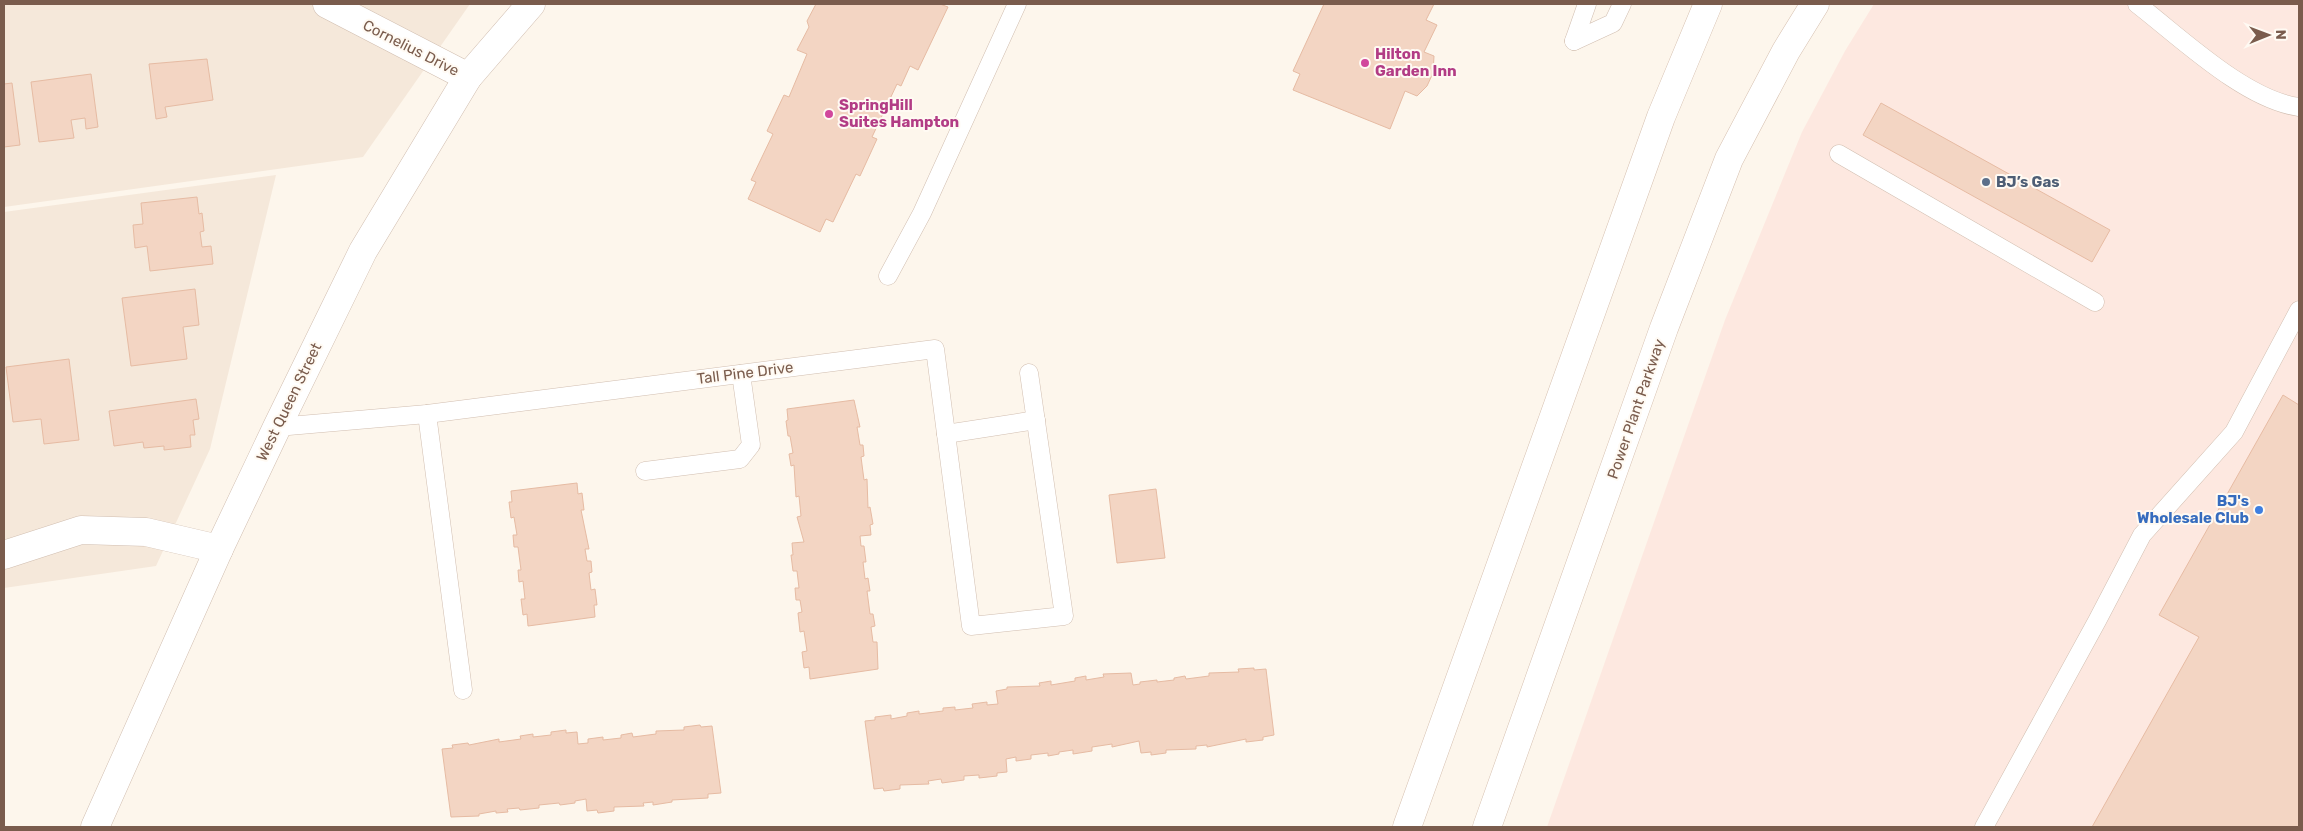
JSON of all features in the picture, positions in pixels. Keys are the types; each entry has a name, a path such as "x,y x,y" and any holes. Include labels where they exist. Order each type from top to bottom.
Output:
{"main road":[{"name":"Cornelius Drive","path":"327,4 468,77"},
{"name":"West Queen Street","path":"95,827 219,549 276,427 363,251 468,77 531,4"},
{"path":"1407,827 1661,117 1708,4"},
{"name":"Power Plant Parkway","path":"1487,827 1664,328 1729,159 1786,51 1815,4"},
{"path":"4,555 82,530 146,532 219,549"}],"lane":[{"path":"888,276 922,213 1017,4"},
{"path":"1587,4 1574,41 1613,23 1622,4"},
{"path":"2137,4 2234,79 2282,105 2299,107"},
{"path":"1839,154 2095,302"},
{"path":"1984,827 2142,535 2234,432 2299,310"},
{"name":"Tall Pine Drive","path":"276,427 427,414 935,349 971,626 1064,616 1036,420"},
{"path":"946,434 1036,420 1029,373"},
{"path":"645,471 740,459 751,445 741,374"},
{"path":"427,414 463,690"}],"shaded area":[{"path":"4,4 470,4 363,157 4,207"},
{"path":"1874,4 2299,4 2299,827 1547,827 1725,320 1802,132 1845,51"},
{"path":"276,175 210,449 156,566 4,588 4,212"}],"building":[{"name":"SpringHill Suites Hampton","path":"816,4 940,4 948,7 918,70 910,66 901,86 897,84 872,137 877,139 860,176 856,174 833,222 826,219 820,232 748,199 756,182 751,180 773,134 767,131 784,95 789,97 807,54 797,50 809,27 807,21"},
{"name":"Hilton Garden Inn","path":"1324,4 1434,4 1426,20 1437,25 1424,52 1434,56 1433,73 1427,86 1417,96 1405,91 1390,129 1293,90 1300,74 1293,71"},
{"path":"207,59 213,100 165,107 167,117 156,119 149,64"},
{"path":"91,74 98,127 86,129 85,118 71,120 74,138 39,142 31,82"},
{"path":"12,83 20,145 4,147 4,84"},
{"name":"BJ’s Gas","path":"1881,103 2110,230 2092,262 1863,135"},
{"path":"197,197 199,214 202,213 204,231 200,232 202,247 211,246 213,264 150,271 147,246 135,248 133,225 143,224 141,203"},
{"path":"195,289 199,325 183,327 187,359 131,366 122,298"},
{"path":"69,359 79,440 44,444 41,419 13,422 6,367"},
{"name":"BJ's Wholesale Club","path":"2283,395 2299,405 2299,827 2092,827 2199,637 2159,615"},
{"path":"196,399 199,419 193,420 195,435 190,435 191,447 164,450 164,446 144,448 143,442 114,446 109,411"},
{"path":"854,400 860,427 857,427 860,445 863,445 864,456 861,457 864,480 867,479 868,508 870,507 873,524 870,525 871,535 860,536 861,546 864,546 866,562 863,562 865,579 868,578 870,591 867,591 870,614 873,614 875,626 871,627 873,642 877,642 878,669 810,679 809,667 804,668 802,652 807,651 804,631 800,632 798,613 802,612 800,600 796,600 795,588 799,588 797,571 793,571 791,555 793,555 792,543 804,542 797,517 801,516 799,496 796,497 794,465 791,466 789,454 793,453 790,436 788,436 787,409"},
{"path":"577,483 578,494 582,493 584,510 581,510 589,549 585,549 587,561 591,561 592,572 589,573 591,590 595,589 597,605 594,605 595,617 528,626 527,614 523,615 521,599 525,599 523,581 519,582 518,570 521,570 518,547 514,547 513,535 517,535 514,517 511,518 509,502 512,502 511,491"},
{"path":"1156,489 1165,558 1117,563 1109,495"},
{"path":"1254,668 1254,670 1266,669 1274,735 1263,737 1263,740 1246,742 1246,739 1207,747 1207,745 1196,746 1196,749 1166,750 1166,753 1151,755 1151,752 1141,753 1139,741 1112,747 1112,744 1092,747 1092,751 1073,754 1073,750 1048,756 1048,753 1031,755 1031,759 1016,761 1016,757 1006,759 1007,772 997,773 997,776 979,778 979,775 964,776 964,780 942,783 941,779 928,781 929,784 900,785 900,789 884,791 883,788 874,789 865,721 875,720 875,717 891,715 891,719 907,716 907,713 919,711 919,714 943,711 943,708 955,707 955,710 973,708 972,704 987,702 987,705 998,704 996,691 1007,689 1007,687 1040,686 1039,683 1051,681 1051,685 1075,681 1075,678 1086,676 1086,680 1104,677 1103,674 1131,673 1133,685 1140,684 1140,682 1174,680 1174,678 1185,676 1186,679 1209,676 1209,673 1239,672 1238,669"},
{"path":"700,725 701,727 712,726 721,793 708,794 708,798 672,800 672,802 653,805 653,802 643,803 644,806 614,807 614,811 598,813 597,810 587,811 586,799 560,805 559,803 539,805 539,808 507,809 508,812 496,813 496,811 479,814 479,816 451,817 442,749 453,748 452,745 468,743 469,745 499,739 499,742 521,739 520,736 533,734 533,737 551,735 551,732 566,730 566,733 577,732 578,744 588,743 588,739 603,737 603,740 621,738 621,735 632,733 633,737 656,734 656,731 684,730 684,727"}],"place":[{"name":"Hilton Garden Inn","path":"1365,63"},
{"name":"SpringHill Suites Hampton","path":"829,114"},
{"name":"BJ’s Gas","path":"1986,182"},
{"name":"BJ's Wholesale Club","path":"2259,510"}]}
